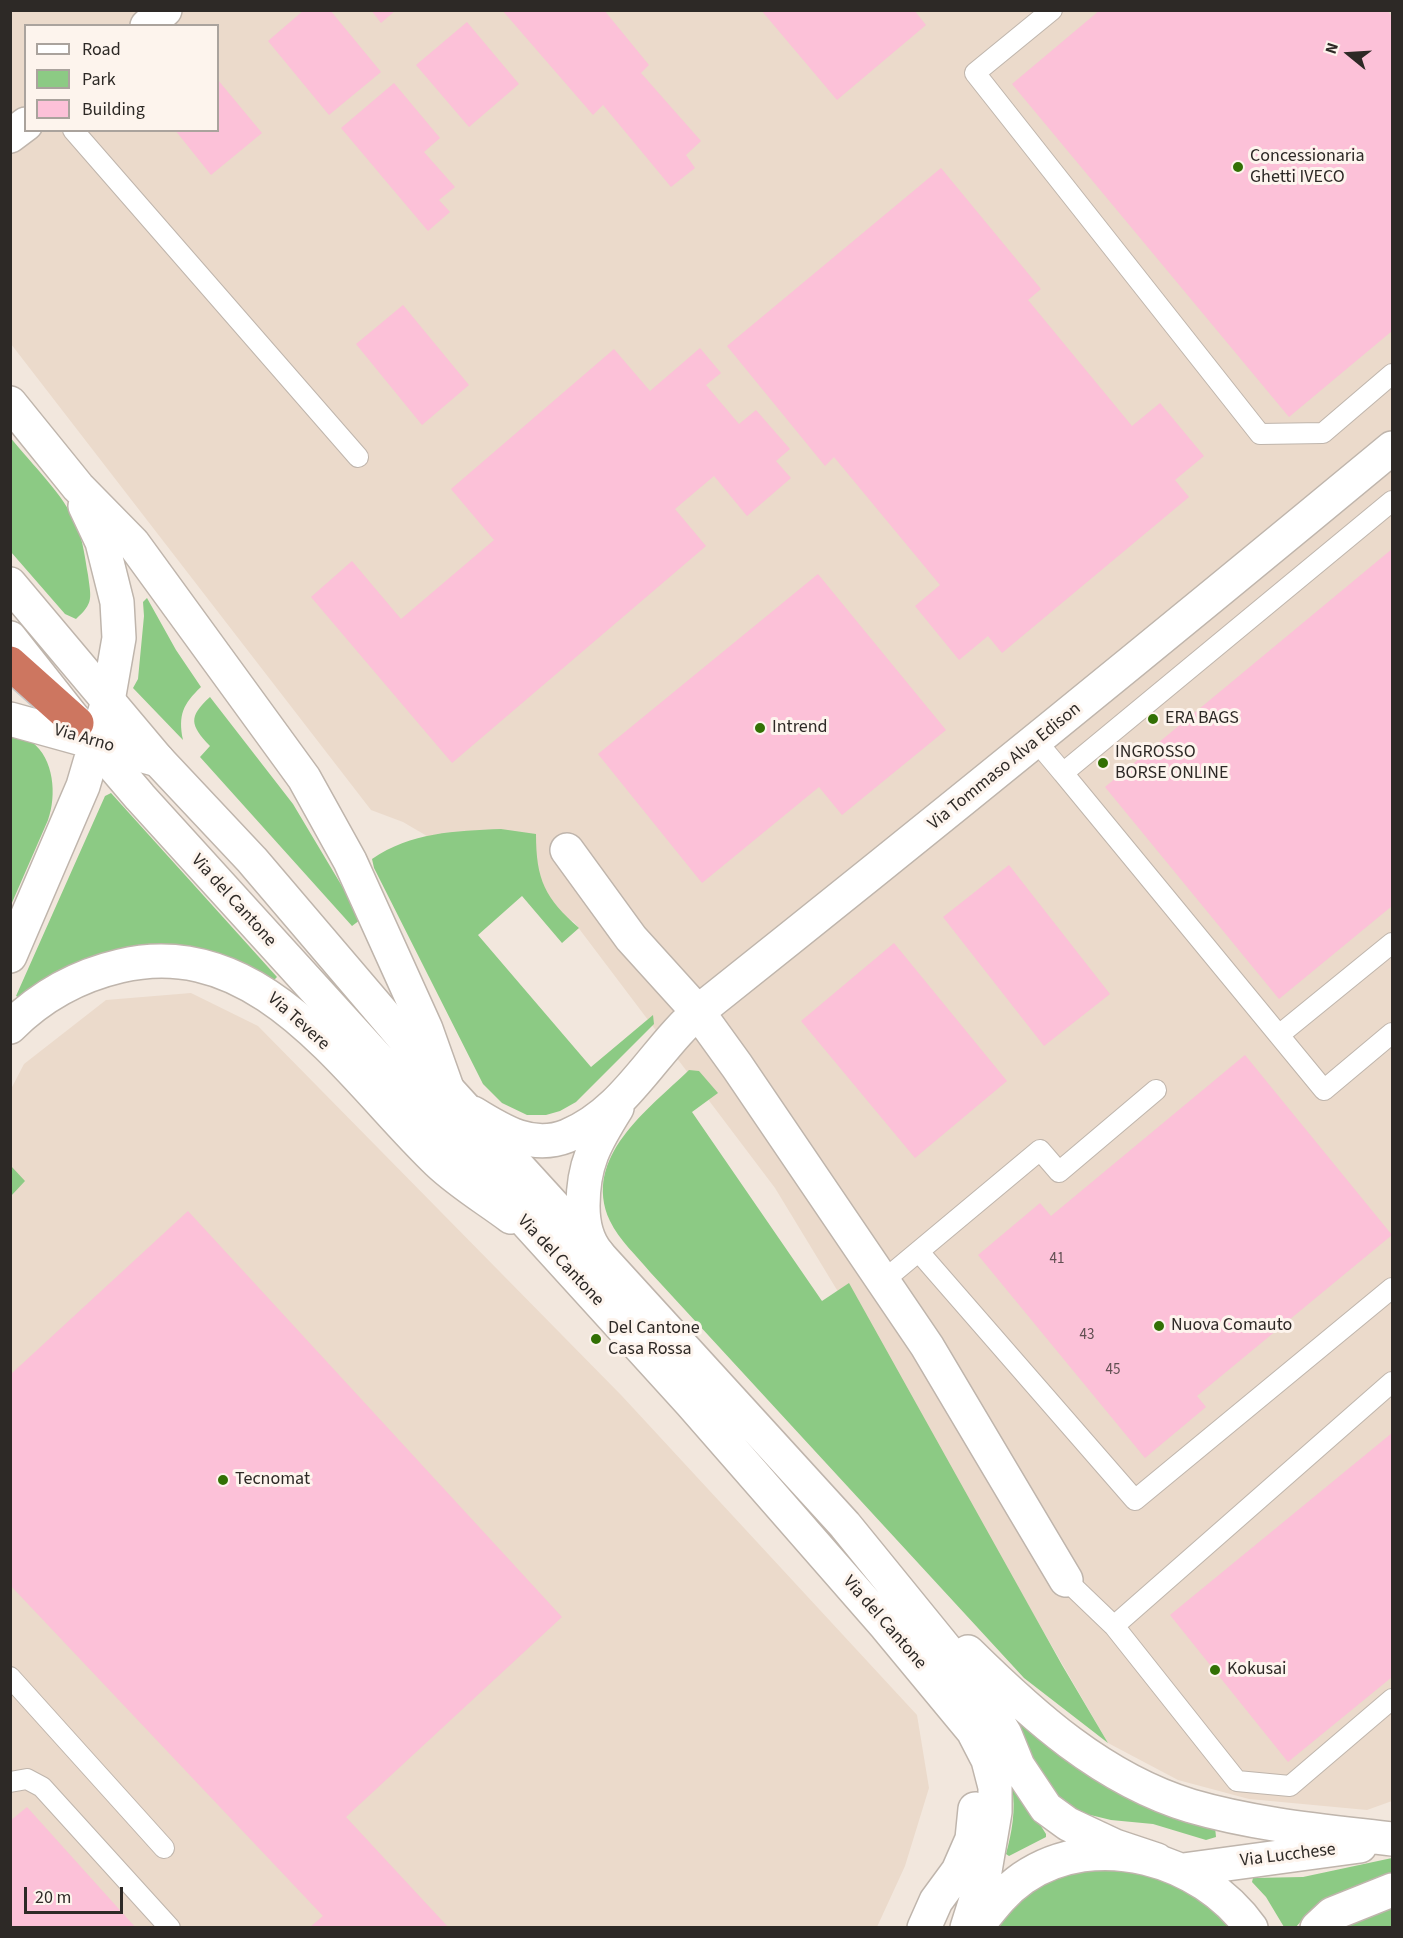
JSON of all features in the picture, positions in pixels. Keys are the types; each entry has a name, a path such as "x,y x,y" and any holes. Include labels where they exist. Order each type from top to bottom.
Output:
{"highway":[{"path":"10,663 86,733"}],"main road":[{"path":"149,24 165,10"},
{"path":"10,136 24,126"},
{"name":"Via del Cantone","path":"10,403 78,487 133,543 304,778 350,861 456,1099"},
{"name":"Via Tommaso Alva Edison","path":"603,1261 590,1245 583,1215 582,1181 593,1148 626,1094 698,1012 1037,742 1392,448"},
{"name":"Via del Cantone","path":"78,487 87,514 102,542 117,602 119,638 108,701"},
{"name":"Via del Cantone","path":"10,584 158,760 252,860 456,1099 845,1525 958,1664 989,1708 1023,1774 1046,1808 1068,1824 1107,1842 1170,1865"},
{"name":"Via del Cantone","path":"10,638 155,814 691,1403 935,1684 973,1731 988,1760 995,1787 995,1812 988,1859 976,1905 967,1928"},
{"path":"10,956 72,814 86,733 108,701"},
{"name":"Via Arno","path":"10,719 86,733 158,760"},
{"path":"567,850 632,938 698,1012 883,1281 927,1346 1066,1580"},
{"name":"Via Tevere","path":"10,1027 29,1008 58,988 105,969 151,961 197,964 228,973 273,998 302,1021 440,1164 538,1237"},
{"name":"Via Tommaso Alva Edison","path":"456,1099 507,1134 527,1139 549,1140 576,1131 626,1094"},
{"path":"845,1525 1005,1688 1076,1748 1138,1785 1189,1805 1234,1817 1392,1839"},
{"path":"924,1928 936,1901 958,1871 972,1839 977,1790 969,1751 935,1684"},
{"name":"Via Lucchese","path":"976,1928 1001,1895 1024,1877 1050,1863 1075,1857 1106,1855 1170,1865 1392,1839"},
{"name":"Via Lucchese","path":"1170,1865 1220,1893 1251,1928"},
{"path":"1317,1928 1332,1914 1392,1890"}],"lane":[{"path":"1052,10 975,73 1260,434 1323,433 1392,374"},
{"path":"75,132 358,457"},
{"path":"1063,773 1392,501"},
{"path":"1037,742 1324,1090 1392,1033"},
{"path":"1279,1035 1392,943"},
{"path":"883,1281 1040,1149 1059,1172 1156,1090"},
{"path":"919,1252 1135,1500 1392,1288"},
{"path":"1114,1626 1392,1382"},
{"path":"1066,1580 1114,1626 1236,1781 1290,1786 1392,1700"},
{"path":"13,1686 164,1848"},
{"path":"10,1782 27,1779 42,1787 170,1928"}],"shaded area":[{"path":"10,11 1392,11 1392,1801 1367,1810 1249,1799 1178,1780 1108,1743 1020,1591 775,1188 574,922 403,822 371,810 11,344"},
{"path":"191,993 258,1026 622,1396 917,1715 929,1788 905,1866 877,1927 11,1927 10,1091 24,1064 106,1000"}],"green space":[{"path":"10,437 64,502 77,526 84,550 90,600 86,609 76,619 65,614 11,552"},
{"path":"147,598 176,650 201,687 183,710 181,724 183,740 133,688 138,679 144,616 143,602"},
{"path":"210,697 293,804 358,913 360,920 352,926 200,757 210,746 198,732 194,721 198,710"},
{"path":"11,731 30,740 39,749 49,768 53,789 48,820 11,905"},
{"path":"111,793 277,977 272,982 236,961 22,999 16,996 105,796"},
{"path":"501,829 536,834 538,864 545,887 558,907 579,928 562,943 522,896 478,935 591,1067 653,1015 654,1024 576,1102 560,1111 546,1115 527,1115 502,1103 483,1084 374,868 372,859 402,843 418,838 450,832"},
{"path":"689,1070 699,1071 718,1093 692,1112 822,1301 849,1283 1062,1665 1108,1743 1024,1678 650,1272 614,1228 603,1198 604,1176 612,1155 639,1118"},
{"path":"11,1166 25,1181 11,1196"},
{"path":"1012,1717 1215,1827 1216,1837 1206,1840 1153,1824 1111,1820 1074,1811 1050,1794"},
{"path":"1015,1785 1046,1837 1009,1856 1006,1854 1013,1821 1012,1787"},
{"path":"1392,1858 1392,1875 1352,1888 1328,1900 1316,1907 1296,1927 1284,1927 1266,1897 1252,1882 1253,1878 1303,1877"},
{"path":"1103,1865 1180,1880 1232,1928 993,1928 1019,1902 1042,1885 1067,1874"},
{"path":"1392,1900 1392,1927 1339,1928"}],"building":[{"path":"304,10 330,10 381,72 329,115 268,41"},
{"path":"371,10 396,10 381,23"},
{"path":"502,10 604,10 649,65 641,73 701,141 686,155 695,168 671,187 603,105 593,115"},
{"path":"761,10 914,10 926,25 837,100"},
{"path":"1100,10 1387,10 1392,17 1392,331 1289,417 1012,84"},
{"path":"467,22 519,84 469,127 416,65"},
{"path":"219,81 262,133 211,175 177,132 219,132"},
{"path":"394,83 440,138 424,152 455,187 439,200 450,212 428,231 341,128"},
{"path":"941,168 1041,289 1028,300 1132,426 1160,403 1204,456 1175,480 1189,497 1002,653 988,636 959,660 915,606 940,585 834,457 825,466 727,346"},
{"path":"403,305 469,385 422,425 356,344"},
{"path":"700,348 721,373 706,385 739,424 756,410 790,449 776,461 791,478 747,516 714,476 675,509 706,546 452,763 311,597 352,561 401,619 494,540 451,489 614,349 650,391"},
{"path":"1392,549 1392,906 1279,999 1105,787"},
{"name":"Intrend","path":"818,574 946,730 842,815 819,787 702,883 598,754"},
{"path":"1009,865 1110,994 1044,1046 943,917"},
{"path":"894,943 1007,1081 915,1158 801,1021"},
{"name":"Nuova Comauto","path":"1245,1055 1392,1235 1197,1396 1206,1407 1145,1458 978,1255 1040,1203 1051,1216"},
{"name":"Tecnomat","path":"188,1211 562,1617 346,1817 449,1928 309,1928 323,1916 10,1585 10,1375"},
{"path":"1392,1433 1392,1677 1288,1762 1170,1615"},
{"path":"27,1807 136,1928 10,1928 10,1821"}],"place":[{"name":"Concessionaria Ghetti IVECO","path":"1238,167"},
{"name":"ERA BAGS","path":"1153,719"},
{"name":"Intrend","path":"760,728"},
{"name":"INGROSSO BORSE ONLINE","path":"1103,763"},
{"name":"Nuova Comauto","path":"1159,1326"},
{"name":"Del Cantone Casa Rossa","path":"596,1339"},
{"name":"Tecnomat","path":"223,1480"},
{"name":"Kokusai","path":"1215,1670"}]}
